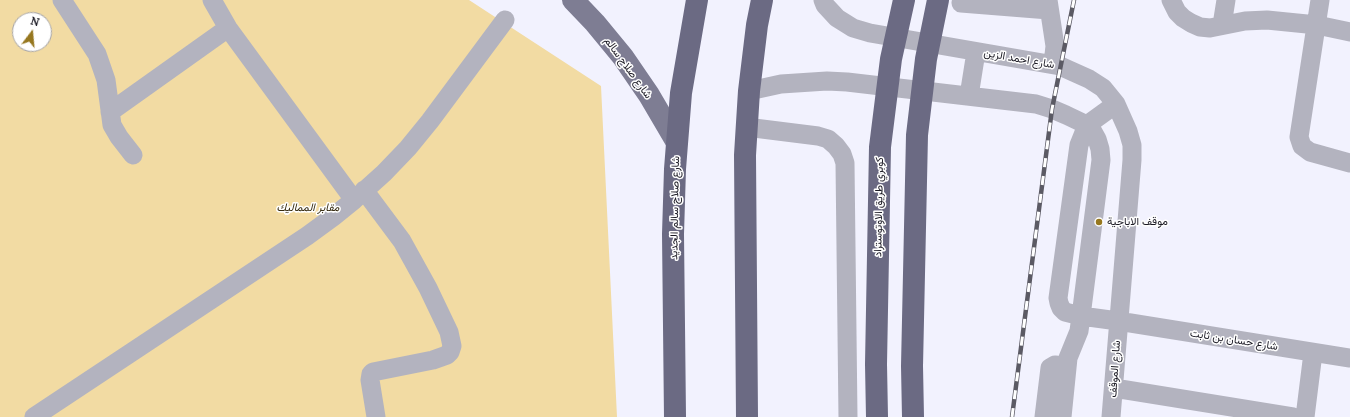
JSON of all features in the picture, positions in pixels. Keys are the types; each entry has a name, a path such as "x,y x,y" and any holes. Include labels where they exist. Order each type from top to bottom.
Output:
{"highway":[{"name":"شارع صلاح سالم الجديد","path":"675,417 673,202 676,141 681,92 697,0"},
{"path":"747,417 746,127 756,25 762,0"},
{"name":"كوبري طريق الاوتوستراد","path":"877,417 876,364 880,147 891,58 904,0"},
{"path":"912,417 917,135 926,59 938,0"}],"main road":[{"name":"شارع صلاح سالم","path":"573,0 595,23 623,57 649,95 676,141"}],"street":[{"path":"62,0 97,54 106,80 112,125 133,155"},
{"path":"212,0 228,28 359,195 402,241 428,288 449,332 452,346 447,355 374,372 371,374 370,380 376,417"},
{"name":"شارع احمد الزين","path":"823,0 825,5 837,18 853,28 870,33 1053,64 1089,79 1103,88 1116,104 1128,131 1132,145 1118,321"},
{"path":"1171,0 1177,12 1183,18 1191,24 1200,27 1210,28 1245,21 1267,20 1317,25 1350,32"},
{"path":"1222,25 1226,0"},
{"path":"1320,0 1299,137 1302,146 1310,152 1350,163"},
{"path":"961,3 1049,5 1055,46 1053,64"},
{"path":"34,417 307,236 333,217 359,195 403,153 430,121 505,20"},
{"path":"110,112 228,28"},
{"path":"969,96 976,52"},
{"path":"749,91 781,84 827,81 847,82 1036,104 1052,109 1087,125 1092,130 1097,139 1101,160 1079,330 1070,351 1067,366 1062,417"},
{"path":"1087,125 1116,104"},
{"name":"شارع حسان بن ثابت","path":"1087,125 1079,145 1058,298 1061,308 1065,312 1081,316 1350,358"},
{"path":"746,127 818,136 832,142 842,154 845,163 848,417"},
{"name":"شارع الموقف","path":"1111,417 1118,321"},
{"path":"1305,417 1313,353"},
{"path":"1044,417 1050,368 1055,365 1067,366"},
{"path":"1114,388 1293,417"}],"green space":[{"name":"مقابر المماليك","path":"0,0 469,0 601,86 617,417 0,417"}],"railway":[{"path":"1012,417 1052,109 1074,0"}],"place":[{"name":"موقف الاباجية","path":"1099,222"}]}
